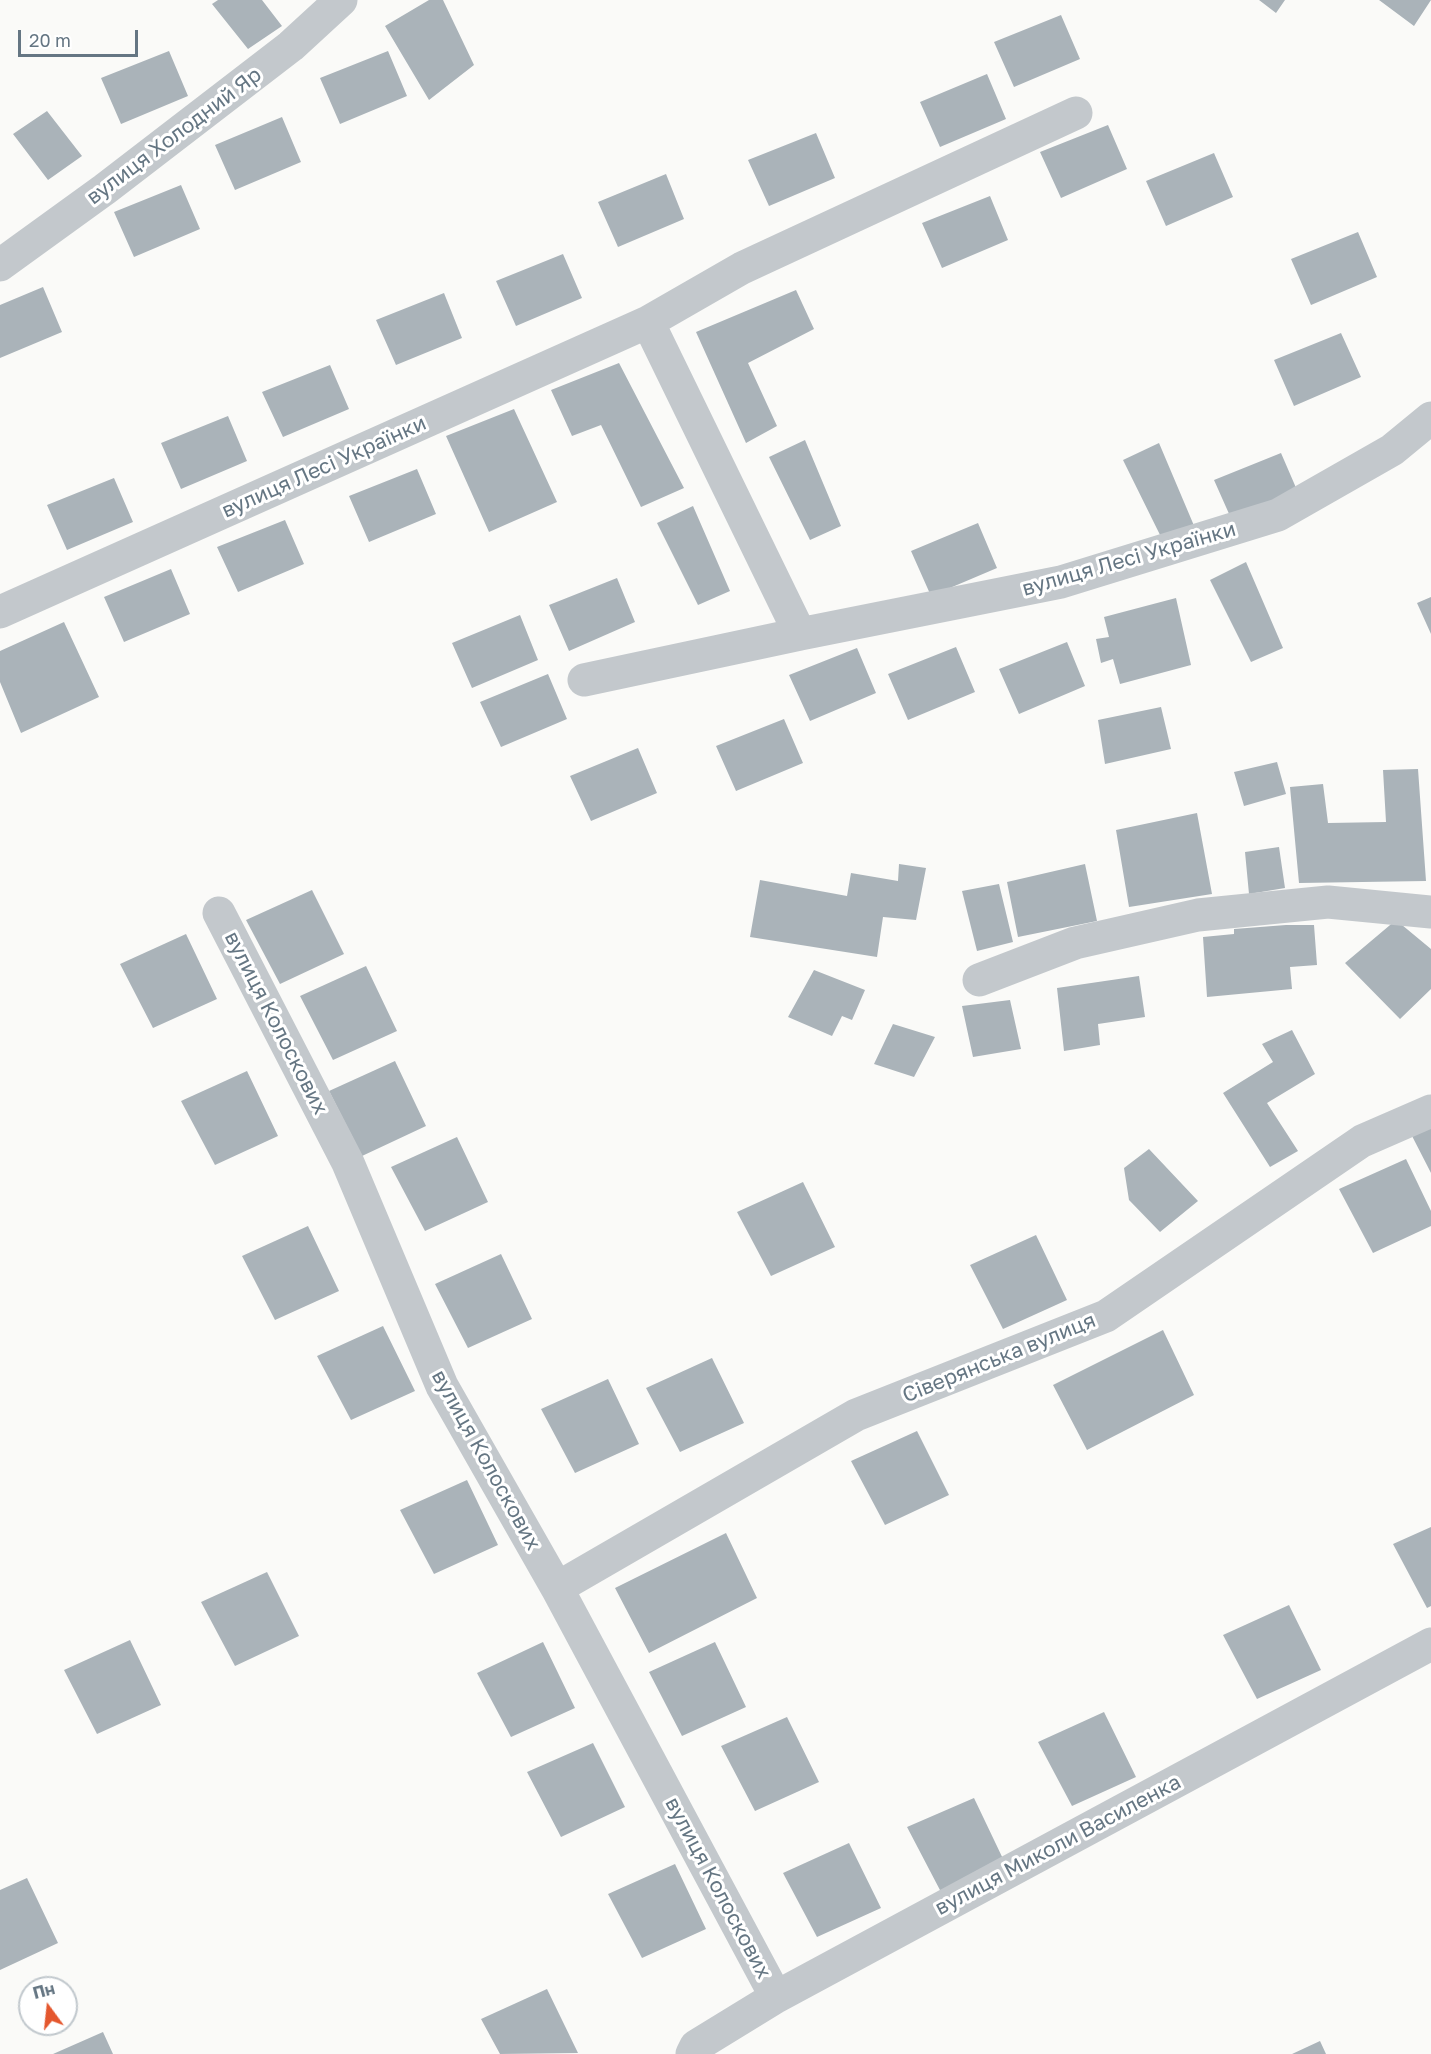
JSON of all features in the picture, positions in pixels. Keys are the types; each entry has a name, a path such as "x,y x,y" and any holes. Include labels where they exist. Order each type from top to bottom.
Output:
{"street":[{"name":"вулиця Холодний Яр","path":"0,264 105,189 291,46 341,0"},
{"name":"вулиця Лесі Українки","path":"0,612 648,322 741,268 1076,113"},
{"path":"648,322 800,634"},
{"name":"вулиця Лесі Українки","path":"584,680 1061,582 1278,515 1392,450 1431,417"},
{"path":"980,980 1076,943 1198,915 1328,902 1431,912"},
{"name":"вулиця Колоскових","path":"219,913 348,1163 442,1386 557,1588 776,1997"},
{"name":"Сіверянська вулиця","path":"557,1588 856,1414 1107,1316 1362,1141 1431,1111"},
{"name":"вулиця Миколи Василенка","path":"692,2054 696,2046 776,1997 1431,1644"}],"building":[{"path":"218,0 262,0 282,26 248,49 212,4"},
{"path":"429,0 443,0 474,65 429,100 385,26"},
{"path":"1259,0 1285,0 1276,13"},
{"path":"1379,0 1431,0 1414,26"},
{"path":"1061,15 1080,59 1014,87 994,42"},
{"path":"169,51 188,96 121,124 101,78"},
{"path":"388,51 407,96 340,124 320,78"},
{"path":"987,74 1006,119 940,147 920,102"},
{"path":"47,111 82,156 48,180 13,134"},
{"path":"282,117 301,162 235,190 215,145"},
{"path":"1108,125 1127,169 1061,198 1040,152"},
{"path":"816,133 835,178 769,206 748,160"},
{"path":"1214,153 1233,197 1166,226 1146,181"},
{"path":"666,174 684,219 618,247 598,202"},
{"path":"181,185 200,229 134,257 114,212"},
{"path":"990,196 1008,240 942,268 922,223"},
{"path":"1358,232 1377,277 1311,305 1291,259"},
{"path":"563,254 582,298 516,326 496,281"},
{"path":"43,287 62,332 0,358 0,305"},
{"path":"796,290 814,329 748,363 777,426 746,443 696,332"},
{"path":"444,293 462,338 396,365 376,320"},
{"path":"1341,333 1361,377 1294,406 1274,360"},
{"path":"619,363 684,488 641,507 601,425 572,436 551,390"},
{"path":"330,365 349,409 283,437 262,392"},
{"path":"514,409 557,502 489,532 446,436"},
{"path":"228,416 247,461 181,489 161,443"},
{"path":"805,440 841,526 810,540 769,457"},
{"path":"1159,443 1195,528 1164,543 1123,460"},
{"path":"1281,453 1300,497 1234,525 1214,480"},
{"path":"417,469 436,514 369,542 349,496"},
{"path":"114,478 133,522 67,550 47,505"},
{"path":"693,506 730,591 698,605 657,523"},
{"path":"285,520 304,564 238,592 217,547"},
{"path":"978,523 997,568 931,596 911,551"},
{"path":"1246,562 1283,648 1251,662 1210,580"},
{"path":"171,569 190,614 124,642 104,597"},
{"path":"617,578 635,622 569,651 549,605"},
{"path":"1431,597 1431,634 1417,603"},
{"path":"1176,598 1191,665 1120,684 1113,659 1101,663 1096,639 1109,637 1104,617"},
{"path":"520,615 538,660 472,688 452,643"},
{"path":"64,622 99,697 21,733 0,682 0,651"},
{"path":"1067,642 1085,686 1019,714 999,669"},
{"path":"956,647 975,692 908,720 888,674"},
{"path":"857,648 876,693 810,721 789,675"},
{"path":"548,674 567,719 501,747 480,702"},
{"path":"1161,707 1171,749 1105,764 1098,720"},
{"path":"784,719 803,763 736,791 716,746"},
{"path":"638,748 657,793 591,821 570,776"},
{"path":"1277,762 1286,794 1244,806 1234,772"},
{"path":"1418,769 1426,881 1299,883 1290,787 1323,784 1328,823 1386,822 1383,770"},
{"path":"1197,813 1212,894 1129,907 1116,830"},
{"path":"1279,847 1285,888 1249,894 1245,852"},
{"path":"899,864 926,868 916,920 883,917 877,957 750,937 760,880 847,896 851,873 898,881"},
{"path":"1085,864 1097,921 1018,937 1007,882"},
{"path":"999,884 1013,942 977,951 962,891"},
{"path":"312,890 344,954 280,984 246,920"},
{"path":"1396,920 1431,949 1431,989 1400,1019 1345,963"},
{"path":"1314,925 1317,965 1290,967 1292,989 1207,997 1203,937 1234,934 1234,929"},
{"path":"186,934 217,999 153,1028 120,964"},
{"path":"366,966 397,1031 333,1060 300,996"},
{"path":"814,970 865,990 852,1020 842,1016 832,1036 788,1017"},
{"path":"1139,976 1145,1017 1098,1024 1100,1045 1064,1051 1057,988"},
{"path":"1010,1000 1021,1049 973,1057 962,1006"},
{"path":"893,1024 935,1037 914,1077 874,1064"},
{"path":"1292,1030 1315,1074 1267,1103 1298,1151 1270,1167 1223,1093 1273,1062 1262,1044"},
{"path":"395,1061 426,1126 362,1156 329,1091"},
{"path":"247,1071 278,1136 215,1165 181,1101"},
{"path":"1431,1125 1431,1173 1411,1134"},
{"path":"457,1137 488,1202 425,1231 391,1167"},
{"path":"1149,1149 1198,1201 1160,1232 1129,1200 1124,1168"},
{"path":"1406,1159 1431,1211 1431,1226 1373,1253 1339,1189"},
{"path":"803,1182 835,1247 771,1276 737,1212"},
{"path":"308,1226 339,1291 275,1320 242,1256"},
{"path":"1036,1235 1067,1300 1003,1329 970,1265"},
{"path":"501,1254 532,1319 468,1348 435,1284"},
{"path":"383,1326 415,1391 351,1420 317,1356"},
{"path":"1163,1330 1194,1395 1087,1450 1053,1385"},
{"path":"712,1358 744,1423 680,1452 646,1388"},
{"path":"608,1379 639,1444 575,1473 541,1409"},
{"path":"917,1431 949,1495 885,1525 851,1461"},
{"path":"467,1480 498,1545 434,1574 400,1510"},
{"path":"1431,1527 1431,1606 1427,1608 1393,1544"},
{"path":"726,1533 757,1598 649,1653 615,1588"},
{"path":"267,1572 299,1636 235,1666 201,1602"},
{"path":"1289,1605 1321,1670 1257,1699 1223,1635"},
{"path":"130,1640 161,1705 97,1734 64,1670"},
{"path":"543,1642 575,1708 511,1737 477,1673"},
{"path":"715,1642 746,1707 682,1736 649,1672"},
{"path":"1104,1712 1136,1777 1072,1806 1038,1742"},
{"path":"787,1717 819,1782 755,1811 721,1746"},
{"path":"593,1743 625,1807 561,1837 527,1772"},
{"path":"974,1798 1005,1863 941,1892 907,1827"},
{"path":"849,1843 881,1908 817,1937 783,1873"},
{"path":"675,1864 706,1929 642,1958 608,1894"},
{"path":"27,1878 58,1943 0,1970 0,1890"},
{"path":"547,1989 578,2053 500,2054 481,2019"},
{"path":"103,2032 113,2054 53,2054"},
{"path":"1320,2041 1326,2054 1292,2054"}]}
